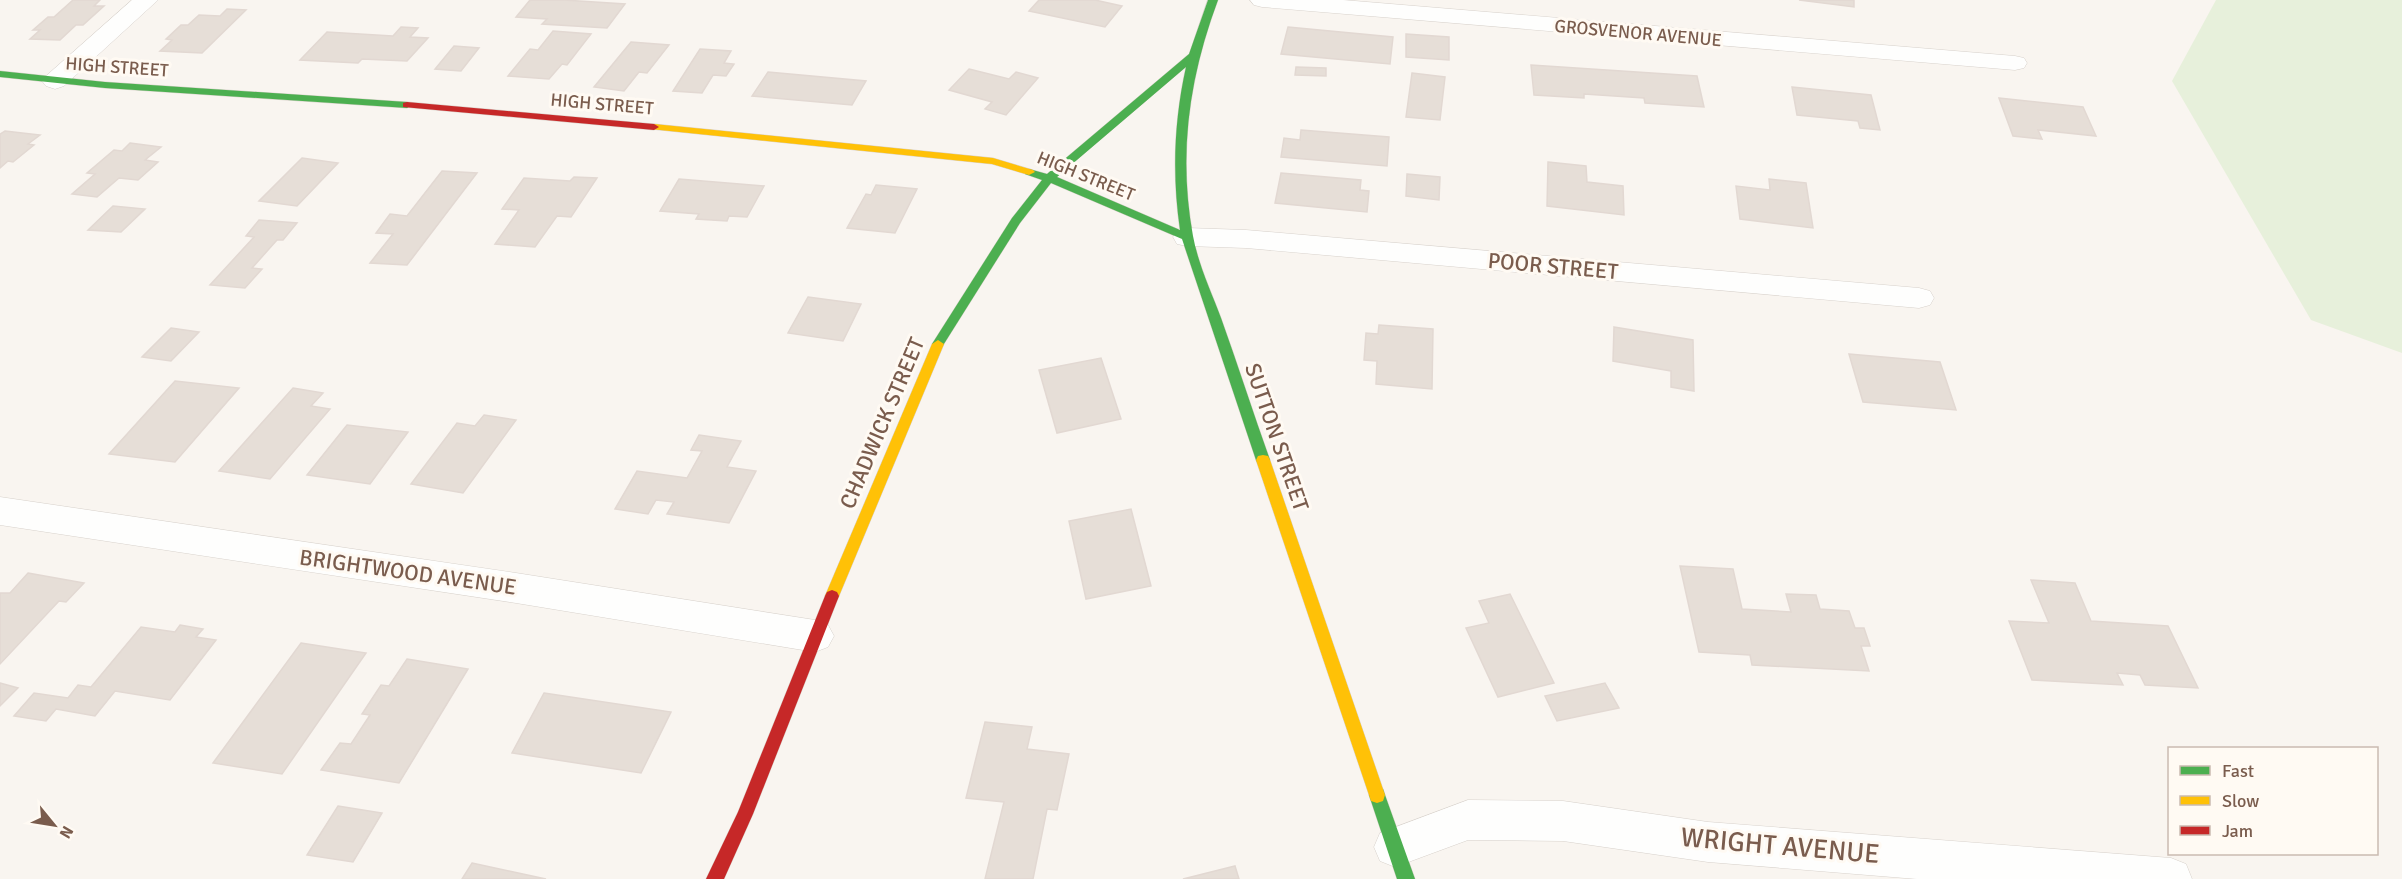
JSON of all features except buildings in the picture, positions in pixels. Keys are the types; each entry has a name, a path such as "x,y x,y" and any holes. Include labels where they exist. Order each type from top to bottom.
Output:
{"main road":[{"name":"SUTTON STREET","path":"1213,0 1194,55 1183,105 1179,159 1187,237 1400,863"},
{"name":"CHADWICK STREET","path":"715,879 745,814 815,636 932,353 1016,221 1049,178 1194,55"},
{"name":"HIGH STREET","path":"0,74 55,81 420,106 681,129 993,161 1049,178 1187,237"}],"street":[{"path":"55,81 146,0"},
{"name":"GROSVENOR AVENUE","path":"1262,0 2015,63"},
{"name":"POOR STREET","path":"1187,237 1246,239 1920,298"},
{"name":"BRIGHTWOOD AVENUE","path":"0,511 504,586 815,636"},
{"name":"WRIGHT AVENUE","path":"1400,863 1468,820 1563,821 1708,842 2171,879"}],"green space":[{"path":"2216,0 2402,0 2402,353 2311,320 2172,81"}],"traffic: fast":[{"path":"1213,0 1193,57 1182,116 1180,146 1182,206 1191,253 1263,460"},
{"path":"938,344 1016,221 1049,178 1194,55"},
{"path":"0,74 105,85 407,105"},
{"path":"1029,172 1049,178 1187,237"},
{"path":"1377,795 1406,879"}],"traffic: slow":[{"path":"654,127 993,161 1029,172"},
{"path":"832,596 938,344"},
{"path":"1263,460 1377,795"}],"traffic: jam":[{"path":"407,105 654,127"},
{"path":"715,879 745,814 832,596"}]}
